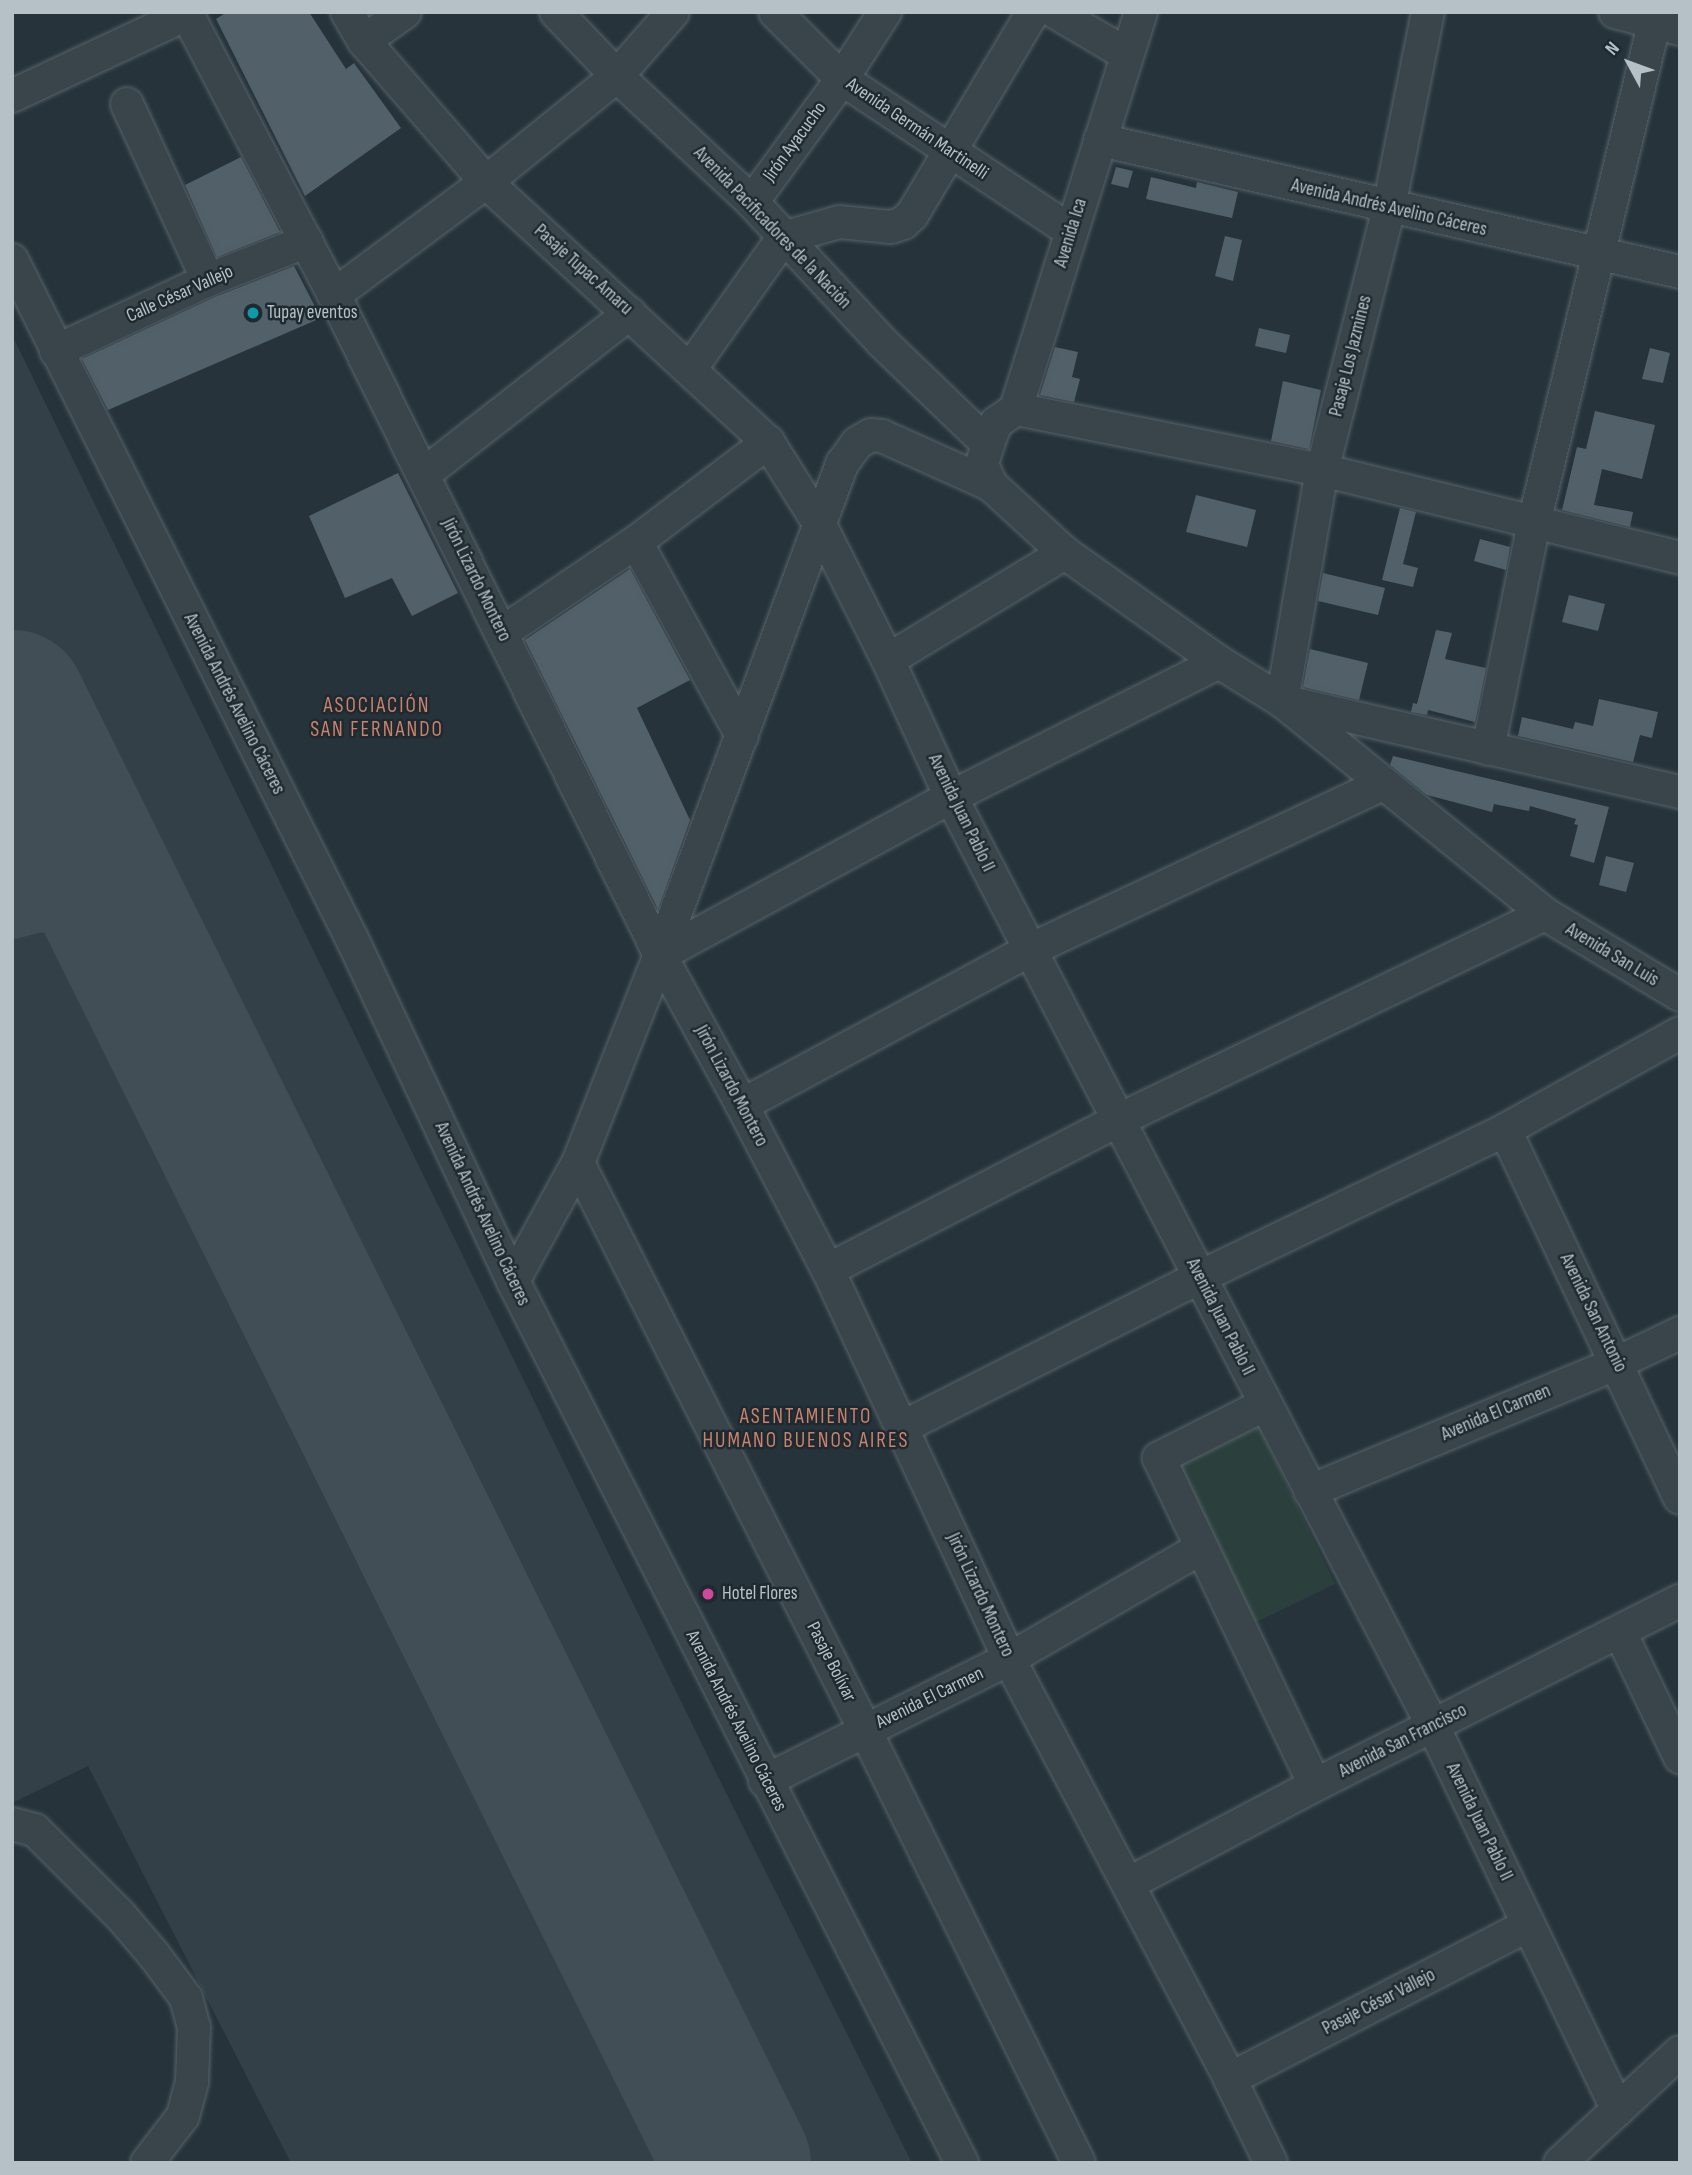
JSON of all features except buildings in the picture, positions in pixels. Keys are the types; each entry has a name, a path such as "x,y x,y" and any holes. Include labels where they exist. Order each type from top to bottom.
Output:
{"street":[{"name":"Pasaje Tupac Amaru","path":"348,12 364,41 486,182 691,368 768,442 820,526"},
{"path":"364,41 405,12"},
{"name":"Avenida Pacificadores de la Nación","path":"556,12 617,76 752,202 882,342 988,444"},
{"path":"334,295 486,182 617,76 673,12"},
{"name":"Avenida Germán Martinelli","path":"775,12 842,79 1071,231"},
{"name":"Jirón Ayacucho","path":"752,202 842,79 885,12"},
{"path":"691,368 783,238 839,222 891,227 903,223 912,215 1034,12"},
{"path":"1055,12 1126,54"},
{"name":"Avenida Ica","path":"988,444 996,422 1016,409 1141,12"},
{"name":"Pasaje Los Jazmines","path":"1282,701 1322,470 1388,208 1428,12"},
{"path":"1488,749 1534,523 1600,254 1664,21 1615,12"},
{"path":"12,96 186,13"},
{"name":"Jirón Lizardo Montero","path":"186,13 307,241 503,632 660,955 828,1270 1009,1659 1230,2079 1270,2163"},
{"path":"127,104 208,281"},
{"name":"Avenida Andrés Avelino Cáceres","path":"1100,141 1680,272"},
{"name":"Calle César Vallejo","path":"55,351 208,281 307,241"},
{"name":"Avenida Andrés Avelino Cáceres","path":"12,260 55,351 353,941 513,1281 765,1781 962,2163"},
{"path":"424,474 630,313"},
{"path":"1016,409 1322,470 1680,558"},
{"path":"513,1281 578,1163 660,955 842,464 857,443 871,435 905,446 991,485 1065,553 1219,662 1282,701 1680,792"},
{"path":"503,632 636,541 768,442"},
{"path":"988,444 982,464 991,485"},
{"name":"Avenida Juan Pablo II","path":"820,526 888,660 951,797 1264,1405 1433,1726 1618,2110"},
{"path":"636,541 742,737"},
{"path":"888,660 1065,553"},
{"path":"660,955 951,797 1219,662"},
{"name":"Avenida San Luis","path":"1282,701 1545,914 1680,995"},
{"path":"742,1105 1030,950 1383,784"},
{"path":"828,1270 1119,1120 1545,914"},
{"path":"903,1427 1200,1277 1505,1129 1680,1033"},
{"name":"Avenida San Antonio","path":"1505,1129 1680,1498"},
{"name":"Pasaje Bolívar","path":"578,1163 865,1730 1079,2163"},
{"name":"Avenida El Carmen","path":"1310,1490 1618,1363 1680,1333"},
{"path":"1264,1405 1159,1458 1315,1785"},
{"name":"Avenida El Carmen","path":"765,1781 1009,1659 1201,1548"},
{"name":"Avenida San Francisco","path":"1128,1884 1315,1785 1680,1601"},
{"path":"1620,1632 1680,1757"},
{"path":"12,1824 35,1830 120,1915 155,1955 186,1998 194,2027 192,2082 183,2116 147,2163"},
{"name":"Pasaje César Vallejo","path":"1230,2079 1528,1925"},
{"path":"1560,2163 1680,2052"}],"shaded area":[{"path":"12,335 720,1781 912,2163 291,2163 88,1766 12,1803"}],"green space":[{"path":"1256,1421 1335,1584 1248,1626 1170,1463"}],"taxiway":[{"path":"12,909 33,894 53,861 57,839 54,788"},
{"path":"12,910 34,904 56,903 83,910 108,924 132,944"}],"runway":[{"path":"12,703 737,2163"}],"place":[{"name":"Tupay eventos","path":"253,313"},
{"name":"Hotel Flores","path":"708,1594"}],"district":[{"name":"ASOCIACIÓN SAN FERNANDO","path":"377,718"},
{"name":"ASENTAMIENTO HUMANO BUENOS AIRES","path":"806,1429"}]}
